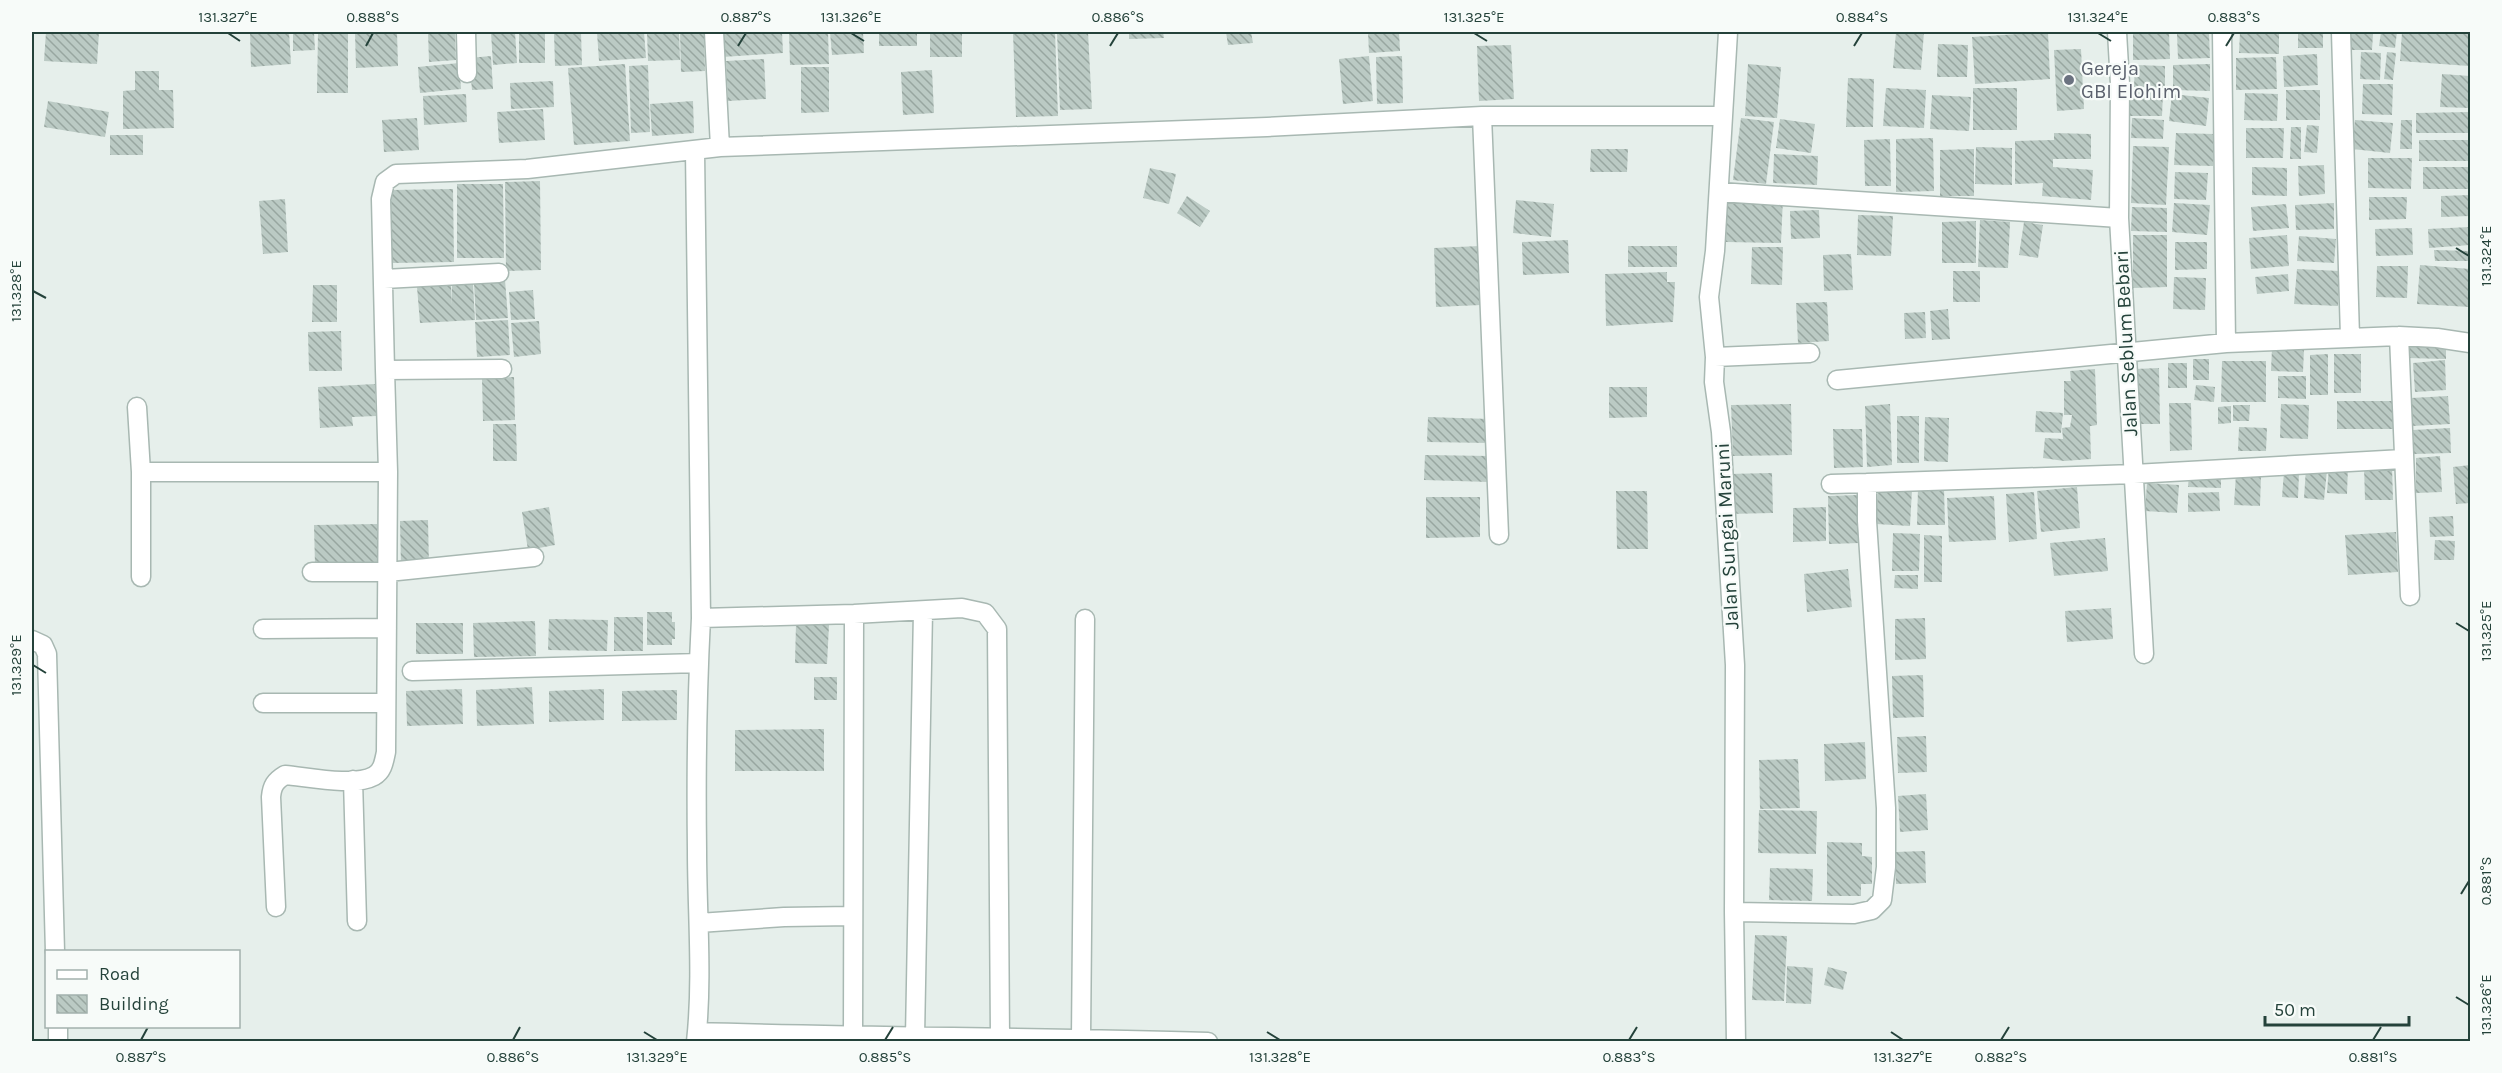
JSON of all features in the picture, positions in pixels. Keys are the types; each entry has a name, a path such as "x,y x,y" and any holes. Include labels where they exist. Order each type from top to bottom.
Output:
{"street":[{"path":"466,32 467,73"},
{"path":"714,32 720,147"},
{"name":"Jalan Sungai Maruni","path":"1728,32 1715,251 1709,297 1715,357 1714,382 1721,432 1735,665 1736,1041"},
{"name":"Jalan Seblum Bebari","path":"2117,32 2120,84 2119,218 2144,654"},
{"path":"2222,32 2226,343"},
{"path":"2341,32 2350,337"},
{"path":"1482,116 1498,535"},
{"path":"276,908 271,797 276,780 285,774 358,781 375,775 383,766 386,752 388,472 381,199 385,182 396,174 527,169 720,147 1482,116 1722,116"},
{"path":"694,151 701,618 697,1037 1082,1038 1208,1041"},
{"path":"1719,192 2119,218"},
{"path":"384,279 499,273"},
{"path":"2399,336 2410,596"},
{"path":"1837,380 2226,343 2399,336 2470,343"},
{"path":"1715,357 1810,353"},
{"path":"385,370 502,369"},
{"path":"137,407 141,472 141,577"},
{"path":"1831,484 2134,474 2403,459"},
{"path":"141,472 388,472"},
{"path":"1734,912 1854,914 1872,910 1882,900 1886,867 1886,808 1866,521 1867,483"},
{"path":"312,572 388,572 534,557"},
{"path":"701,618 854,614 962,608 985,612 997,629 1000,1038"},
{"path":"915,1037 923,611"},
{"path":"853,1037 854,614"},
{"path":"1082,1038 1085,620"},
{"path":"263,629 387,628"},
{"path":"32,640 43,645 47,654 56,950"},
{"path":"412,671 699,663"},
{"path":"264,704 386,703"},
{"path":"353,780 357,921"},
{"path":"699,923 784,917 852,916"}],"building":[{"path":"46,32 99,32 97,64 44,61"},
{"path":"250,32 289,32 291,64 251,67"},
{"path":"293,32 314,32 315,50 293,51"},
{"path":"318,32 348,32 348,93 317,93"},
{"path":"355,32 397,32 398,66 356,68"},
{"path":"428,32 455,32 456,60 429,62"},
{"path":"491,32 515,32 517,63 493,65"},
{"path":"519,32 545,32 545,63 519,63"},
{"path":"554,32 581,32 582,65 555,66"},
{"path":"597,32 644,32 646,58 599,61"},
{"path":"647,32 679,32 680,60 648,61"},
{"path":"680,32 704,32 705,71 681,72"},
{"path":"721,32 782,32 783,53 722,57"},
{"path":"789,32 828,32 829,64 790,65"},
{"path":"830,32 863,32 864,53 832,55"},
{"path":"879,32 917,32 917,46 879,46"},
{"path":"930,32 962,32 962,57 930,57"},
{"path":"1013,32 1055,32 1058,116 1016,117"},
{"path":"1057,32 1088,32 1092,109 1060,110"},
{"path":"1129,32 1163,32 1164,38 1129,39"},
{"path":"1226,32 1251,32 1253,43 1228,45"},
{"path":"1368,32 1399,32 1400,51 1369,53"},
{"path":"1896,32 1924,32 1921,70 1893,68"},
{"path":"2048,32 2050,79 1975,84 1972,37"},
{"path":"2169,32 2170,59 2133,60 2133,33"},
{"path":"2240,32 2279,32 2279,54 2239,53"},
{"path":"2298,32 2323,32 2323,48 2298,48"},
{"path":"2381,32 2397,32 2395,48 2379,46"},
{"path":"2402,32 2470,32 2469,66 2400,61"},
{"path":"2209,33 2210,58 2178,59 2177,34"},
{"path":"2349,34 2373,34 2372,50 2349,50"},
{"path":"1938,44 1968,45 1967,77 1937,77"},
{"path":"1511,45 1514,99 1479,101 1477,46"},
{"name":"Gereja GBI Elohim","path":"2081,49 2084,109 2057,111 2054,50"},
{"path":"2361,52 2381,53 2380,80 2360,79"},
{"path":"2387,52 2396,53 2393,80 2384,79"},
{"path":"2317,54 2318,85 2284,87 2283,56"},
{"path":"491,56 493,89 472,90 469,58"},
{"path":"1369,56 1373,101 1343,104 1339,59"},
{"path":"1402,56 1403,103 1377,104 1376,57"},
{"path":"2276,57 2277,89 2236,90 2236,58"},
{"path":"764,59 766,99 728,101 726,61"},
{"path":"459,63 461,89 420,93 418,67"},
{"path":"625,64 630,141 574,145 568,68"},
{"path":"1748,64 1781,67 1777,118 1745,116"},
{"path":"2210,64 2210,91 2173,90 2173,65"},
{"path":"648,65 650,132 631,133 629,66"},
{"path":"2135,65 2165,66 2165,88 2134,87"},
{"path":"801,67 829,67 829,112 801,113"},
{"path":"932,70 934,113 903,115 901,72"},
{"path":"135,71 159,71 159,90 173,90 174,128 123,129 123,91 135,90"},
{"path":"2442,74 2470,76 2470,108 2440,107"},
{"path":"1848,78 1874,79 1873,127 1846,127"},
{"path":"553,81 554,107 511,109 510,83"},
{"path":"2363,84 2393,84 2392,115 2362,114"},
{"path":"1886,88 1926,90 1924,128 1883,126"},
{"path":"1973,88 2017,88 2017,130 1973,130"},
{"path":"2286,90 2320,90 2320,120 2286,120"},
{"path":"2130,92 2163,93 2162,116 2130,116"},
{"path":"2245,93 2278,94 2277,121 2244,120"},
{"path":"466,94 467,122 424,125 423,96"},
{"path":"2172,94 2209,98 2206,126 2169,121"},
{"path":"1932,95 1971,97 1969,131 1930,129"},
{"path":"48,101 109,112 105,137 44,127"},
{"path":"693,101 694,133 652,136 650,104"},
{"path":"543,109 545,140 499,143 497,112"},
{"path":"2470,112 2470,133 2416,133 2416,113"},
{"path":"417,118 419,150 384,152 382,120"},
{"path":"1741,118 1774,122 1766,184 1733,180"},
{"path":"2132,118 2164,120 2163,139 2131,138"},
{"path":"1780,119 1815,124 1811,153 1776,148"},
{"path":"2355,120 2393,123 2390,153 2352,149"},
{"path":"2401,120 2412,120 2412,149 2400,149"},
{"path":"2307,125 2319,126 2317,153 2304,152"},
{"path":"2291,127 2301,127 2301,159 2290,159"},
{"path":"2246,128 2284,128 2283,158 2246,158"},
{"path":"2054,133 2091,134 2091,159 2053,159 2053,167 2093,170 2091,200 2042,196 2043,183 2015,184 2015,141 2054,140"},
{"path":"2176,133 2214,134 2213,166 2174,165"},
{"path":"110,135 143,135 143,155 110,155"},
{"path":"1933,138 1934,191 1896,192 1896,139"},
{"path":"1890,139 1891,186 1865,186 1864,140"},
{"path":"2419,140 2470,140 2470,161 2419,161"},
{"path":"2133,146 2169,147 2166,205 2131,203"},
{"path":"1976,147 2012,148 2012,185 1975,184"},
{"path":"1591,149 1628,149 1627,172 1590,172"},
{"path":"1974,149 1974,196 1940,196 1940,150"},
{"path":"1774,154 1818,156 1817,185 1773,183"},
{"path":"2368,158 2412,158 2411,189 2368,188"},
{"path":"2324,165 2325,194 2299,196 2298,166"},
{"path":"2252,167 2287,168 2287,196 2252,195"},
{"path":"2423,167 2470,167 2470,189 2423,189"},
{"path":"1150,168 1176,174 1169,204 1143,198"},
{"path":"2175,172 2208,173 2206,200 2174,199"},
{"path":"540,181 541,270 506,271 505,182"},
{"path":"457,184 503,184 504,258 457,258"},
{"path":"453,189 454,262 392,263 391,190"},
{"path":"2470,195 2470,216 2441,217 2441,196"},
{"path":"1187,196 1210,211 1200,227 1177,213"},
{"path":"1727,197 1783,198 1781,243 1726,242"},
{"path":"2369,197 2407,197 2406,219 2369,220"},
{"path":"285,199 288,252 263,254 259,201"},
{"path":"1516,200 1554,204 1551,237 1513,233"},
{"path":"2174,203 2210,205 2207,235 2172,232"},
{"path":"2334,203 2334,229 2296,230 2295,205"},
{"path":"2286,204 2289,228 2253,231 2251,207"},
{"path":"2132,207 2167,208 2167,232 2131,231"},
{"path":"1819,210 1820,238 1791,239 1790,211"},
{"path":"1858,215 1893,216 1891,256 1857,255"},
{"path":"1980,220 2010,222 2008,268 1978,267"},
{"path":"1976,221 1976,263 1942,263 1942,222"},
{"path":"2024,222 2043,225 2038,258 2019,255"},
{"path":"2470,227 2470,245 2429,248 2428,229"},
{"path":"2412,228 2413,255 2376,256 2375,229"},
{"path":"2133,235 2167,235 2167,287 2133,288"},
{"path":"2287,235 2289,266 2251,269 2249,238"},
{"path":"2299,236 2336,239 2334,263 2297,261"},
{"path":"1568,240 1569,273 1523,275 1522,242"},
{"path":"2175,242 2207,242 2207,269 2175,270"},
{"path":"1480,246 1481,305 1436,307 1434,248"},
{"path":"1628,246 1677,246 1677,267 1628,267"},
{"path":"1752,247 1783,247 1782,285 1751,284"},
{"path":"2434,250 2470,251 2470,261 2435,261"},
{"path":"1851,254 1853,290 1824,291 1823,255"},
{"path":"2420,265 2470,269 2470,307 2417,304"},
{"path":"2377,266 2408,266 2407,298 2376,297"},
{"path":"2297,269 2340,271 2338,306 2294,304"},
{"path":"1953,271 1980,271 1980,302 1953,302"},
{"path":"1667,272 1667,282 1675,282 1673,322 1606,326 1605,274"},
{"path":"2288,274 2289,291 2257,294 2255,277"},
{"path":"2174,277 2206,278 2205,310 2173,309"},
{"path":"505,280 508,318 476,320 474,283"},
{"path":"473,284 475,320 420,323 417,287 451,285 452,305 452,285"},
{"path":"313,285 337,285 337,322 312,322"},
{"path":"533,290 535,319 511,320 509,292"},
{"path":"1827,302 1829,341 1798,343 1796,303"},
{"path":"1948,309 1950,339 1932,340 1930,311"},
{"path":"1925,312 1926,338 1905,339 1904,313"},
{"path":"508,320 510,355 477,357 475,322"},
{"path":"539,321 541,354 514,357 511,323"},
{"path":"341,331 342,371 309,371 308,332"},
{"path":"2407,341 2446,341 2446,359 2407,358"},
{"path":"2272,348 2304,349 2303,372 2271,371"},
{"path":"2328,354 2328,395 2310,395 2310,355"},
{"path":"2334,354 2361,354 2361,393 2334,393"},
{"path":"2193,359 2209,359 2209,380 2193,380"},
{"path":"2445,360 2446,390 2415,392 2413,363"},
{"path":"2222,361 2266,361 2266,402 2221,402"},
{"path":"2168,363 2187,363 2187,388 2168,388"},
{"path":"2159,368 2160,424 2135,424 2135,369"},
{"path":"2095,369 2097,425 2090,426 2091,459 2064,461 2043,458 2045,438 2063,439 2062,428 2070,427 2072,415 2064,415 2064,381 2071,381 2070,371"},
{"path":"2278,376 2306,376 2306,399 2278,398"},
{"path":"514,377 515,420 483,421 482,378"},
{"path":"375,384 376,416 352,417 353,426 320,428 318,387"},
{"path":"2196,385 2215,387 2214,402 2194,400"},
{"path":"1609,387 1647,387 1647,417 1609,418"},
{"path":"2448,396 2450,424 2412,426 2411,398"},
{"path":"2337,401 2395,401 2395,429 2337,429"},
{"path":"2169,403 2191,403 2192,450 2170,451"},
{"path":"1791,404 1792,455 1733,456 1731,405"},
{"path":"1890,404 1892,465 1867,467 1865,406"},
{"path":"2281,404 2309,405 2308,439 2280,438"},
{"path":"2233,405 2250,405 2249,421 2233,421"},
{"path":"2231,406 2231,423 2218,424 2218,407"},
{"path":"2036,411 2063,413 2061,433 2035,432"},
{"path":"1897,416 1919,416 1919,463 1897,463"},
{"path":"1428,417 1490,419 1489,443 1427,442"},
{"path":"1925,417 1949,418 1948,462 1924,461"},
{"path":"493,424 516,424 517,461 493,461"},
{"path":"2239,427 2267,428 2266,451 2238,451"},
{"path":"2450,428 2451,453 2414,454 2413,430"},
{"path":"1833,429 1862,429 1863,467 1834,468"},
{"path":"1425,455 1490,456 1489,482 1424,480"},
{"path":"2440,456 2442,492 2416,493 2416,458"},
{"path":"2470,465 2470,503 2456,504 2453,467"},
{"path":"2329,466 2348,466 2347,494 2327,493"},
{"path":"2364,466 2392,466 2393,500 2365,500"},
{"path":"2306,468 2327,470 2324,500 2304,498"},
{"path":"2284,472 2299,473 2298,498 2282,497"},
{"path":"1772,473 1773,513 1727,514 1727,474"},
{"path":"2189,474 2221,475 2221,488 2188,487"},
{"path":"2236,474 2261,475 2260,506 2234,505"},
{"path":"2147,483 2179,485 2177,513 2145,511"},
{"path":"2077,487 2080,528 2041,532 2037,491"},
{"path":"1878,488 1912,490 1910,526 1876,524"},
{"path":"1918,488 1944,488 1945,525 1917,525"},
{"path":"1616,491 1647,491 1648,549 1617,549"},
{"path":"2034,492 2037,539 2009,542 2006,494"},
{"path":"2219,492 2220,511 2188,512 2188,493"},
{"path":"1858,495 1860,543 1829,544 1828,496"},
{"path":"1994,496 1996,540 1949,542 1947,498"},
{"path":"1426,497 1480,497 1480,537 1426,538"},
{"path":"549,507 555,545 528,550 522,512"},
{"path":"1826,507 1826,541 1793,542 1793,508"},
{"path":"2453,516 2454,536 2430,537 2429,517"},
{"path":"428,520 429,567 401,567 400,521"},
{"path":"377,524 378,563 315,565 314,525"},
{"path":"2396,532 2398,572 2348,575 2345,535"},
{"path":"1893,533 1920,534 1919,571 1892,571"},
{"path":"1924,535 1942,536 1942,582 1924,582"},
{"path":"2105,538 2108,571 2054,576 2050,543"},
{"path":"2435,540 2455,541 2454,560 2434,560"},
{"path":"1848,569 1852,607 1807,612 1804,574"},
{"path":"1895,575 1918,575 1918,589 1894,588"},
{"path":"2111,608 2113,639 2067,642 2065,611"},
{"path":"647,612 672,612 672,622 675,622 675,639 672,639 672,645 647,645"},
{"path":"614,617 643,617 643,651 614,651"},
{"path":"1925,618 1926,659 1895,660 1895,619"},
{"path":"549,619 608,620 607,651 548,650"},
{"path":"535,621 536,656 474,657 473,623"},
{"path":"416,623 463,623 463,654 416,654"},
{"path":"796,624 829,625 827,664 795,663"},
{"path":"1923,675 1924,717 1893,718 1892,676"},
{"path":"814,677 837,677 837,700 814,700"},
{"path":"532,687 534,724 477,726 476,690"},
{"path":"462,689 463,724 407,726 406,691"},
{"path":"604,689 604,720 549,722 549,691"},
{"path":"677,690 677,720 622,721 622,691"},
{"path":"824,729 824,771 735,771 735,730"},
{"path":"1926,736 1927,772 1898,773 1897,737"},
{"path":"1865,742 1866,779 1825,781 1824,744"},
{"path":"1798,759 1800,808 1760,809 1759,760"},
{"path":"1926,794 1928,830 1900,832 1898,796"},
{"path":"1759,810 1817,811 1816,854 1758,853"},
{"path":"1827,842 1862,843 1862,856 1872,857 1872,884 1861,884 1861,896 1827,896"},
{"path":"1925,851 1926,883 1896,884 1895,852"},
{"path":"1770,868 1813,869 1812,901 1769,900"},
{"path":"1755,935 1787,936 1784,1001 1752,1000"},
{"path":"1787,966 1813,968 1811,1004 1786,1003"},
{"path":"1828,967 1847,972 1843,990 1824,985"}],"place":[{"name":"Gereja GBI Elohim","path":"2069,80"}]}
